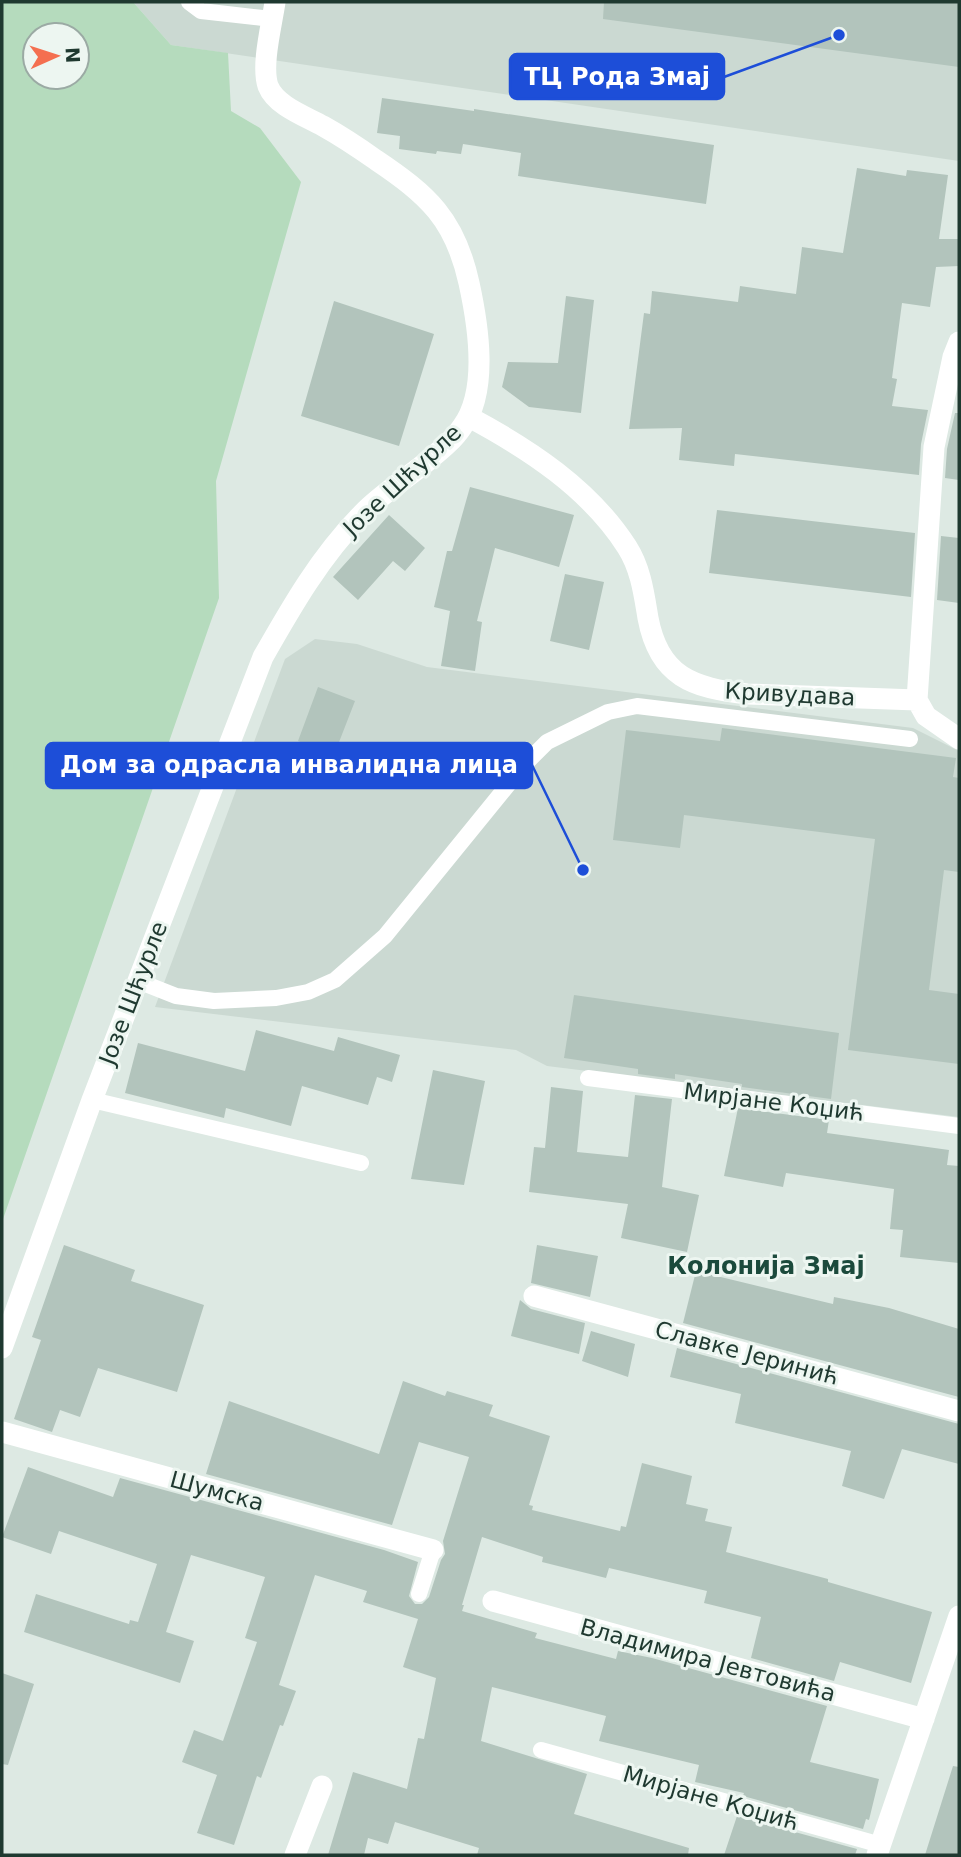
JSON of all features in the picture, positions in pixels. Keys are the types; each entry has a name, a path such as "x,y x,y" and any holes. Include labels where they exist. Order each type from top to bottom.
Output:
{"street":[{"name":"Јозе Шћурле","path":"2,1348 92,1100 263,657 290,607 319,563 357,518 451,439 469,417 475,398 479,366 478,343 466,269 449,227 435,206 413,184 334,132 277,99 269,89 265,74 274,10"},
{"path":"959,342 953,357 934,447 917,700 926,716 959,739"},
{"name":"Кривудава","path":"469,417 517,444 554,470 592,505 615,531 635,560 650,629 661,655 672,670 691,684 747,694 917,700"},
{"name":"Славке Јеринић","path":"534,1296 959,1411"},
{"name":"Шумска","path":"2,1432 433,1550"},
{"name":"Владимира Јевтовића","path":"493,1601 924,1718"},
{"name":"Мирјане Коџић","path":"879,1850 959,1616"},
{"path":"295,1855 323,1786"}],"lane":[{"path":"190,2 201,11 274,10"},
{"path":"138,981 176,996 214,1001 285,997 308,992 335,980 385,936 525,764 547,742 608,712 637,706 910,739"},
{"name":"Мирјане Коџић","path":"588,1078 959,1126"},
{"path":"92,1100 360,1163"},
{"path":"419,1594 433,1550"},
{"name":"Мирјане Коџић","path":"541,1750 879,1850"}],"shaded area":[{"path":"133,2 959,2 959,161 171,45"},
{"path":"315,639 357,644 427,667 913,728 959,751 959,1117 547,1066 516,1050 155,1007 285,659"}],"green space":[{"path":"2,2 133,2 171,45 228,53 231,111 260,128 301,182 216,481 219,598 2,1222"}],"building":[{"path":"604,2 959,2 959,67 603,19"},
{"path":"382,98 714,145 706,204 518,176 521,153 463,144 461,154 399,149 400,136 377,133"},
{"path":"857,168 906,176 907,170 948,175 939,239 959,239 959,266 936,267 930,307 902,303 892,378 897,379 892,406 928,410 921,444 919,475 735,454 734,466 679,460 682,428 629,429 644,313 650,314 652,291 738,302 740,286 796,294 802,247 843,253"},
{"path":"566,296 594,300 581,413 529,407 502,387 508,362 558,363"},
{"path":"334,301 434,334 399,446 301,416"},
{"path":"955,413 959,413 959,480 945,478 947,449"},
{"path":"470,487 574,515 559,567 495,548 477,621 482,622 475,671 441,666 450,611 434,607 447,551 452,551"},
{"path":"717,510 915,533 911,597 709,573"},
{"path":"389,515 425,548 405,571 393,561 358,600 333,577"},
{"path":"941,536 959,538 959,603 937,600"},
{"path":"565,574 604,582 589,650 550,641"},
{"path":"318,687 355,701 334,755 298,741"},
{"path":"722,728 956,758 953,777 959,778 959,872 944,870 929,990 959,994 959,1064 848,1050 875,839 684,815 680,848 613,840 626,730 720,741"},
{"path":"574,995 839,1033 831,1099 742,1087 742,1084 675,1074 675,1079 638,1074 638,1069 564,1058"},
{"path":"256,1030 334,1051 338,1037 400,1055 392,1082 377,1077 368,1105 302,1086 291,1126 226,1108 224,1118 125,1093 138,1043 245,1071"},
{"path":"433,1070 485,1081 464,1185 411,1179"},
{"path":"551,1087 583,1091 577,1152 628,1157 635,1095 672,1099 662,1187 699,1195 687,1252 621,1238 628,1204 529,1192 534,1147 545,1148"},
{"path":"738,1108 829,1120 827,1133 949,1150 947,1165 959,1166 959,1263 900,1257 903,1230 890,1229 894,1189 786,1173 783,1187 724,1176"},
{"path":"64,1245 135,1270 131,1281 204,1305 177,1392 98,1368 80,1417 60,1410 52,1432 14,1419 41,1340 32,1337"},
{"path":"537,1245 598,1256 590,1297 531,1283"},
{"path":"696,1271 833,1304 834,1297 889,1308 959,1329 959,1397 683,1323"},
{"path":"520,1300 531,1309 585,1323 579,1354 511,1336"},
{"path":"591,1331 635,1344 628,1377 582,1361"},
{"path":"677,1348 959,1424 959,1464 902,1449 884,1499 842,1486 851,1451 735,1423 741,1394 670,1377"},
{"path":"403,1381 445,1396 447,1391 493,1405 489,1416 550,1436 529,1505 533,1506 532,1510 620,1531 621,1526 626,1527 642,1463 692,1476 686,1504 708,1509 705,1521 732,1527 726,1552 828,1579 828,1582 932,1612 911,1683 840,1662 834,1681 751,1658 761,1617 704,1603 707,1591 609,1568 606,1578 542,1562 543,1557 482,1537 462,1611 537,1633 535,1638 616,1659 618,1651 652,1658 827,1706 810,1762 879,1779 869,1820 866,1819 863,1829 743,1796 744,1793 695,1782 699,1765 599,1741 606,1716 492,1687 481,1741 587,1774 574,1814 689,1848 688,1855 477,1855 479,1848 395,1822 388,1844 368,1838 364,1855 328,1855 353,1772 407,1789 418,1738 424,1739 436,1678 403,1667 418,1619 363,1602 367,1591 315,1575 279,1685 296,1691 283,1726 280,1725 261,1778 257,1776 234,1845 197,1833 217,1775 182,1762 194,1730 223,1741 257,1642 245,1638 265,1577 191,1555 166,1632 194,1641 180,1683 24,1632 36,1594 129,1624 130,1620 138,1622 157,1564 59,1531 51,1554 2,1537 28,1467 113,1497 120,1478 384,1550 418,1562 409,1596 415,1604 422,1604 429,1597 445,1554 443,1541 469,1457 419,1442 392,1525 206,1474 229,1401 379,1454"},
{"path":"2,1673 34,1684 8,1765 2,1764"},
{"path":"953,1766 959,1767 959,1855 925,1855"},
{"path":"737,1816 857,1849 855,1855 724,1855"}],"place":[{"name":"ТЦ Рода Змај","path":"839,35"},
{"name":"Дом за одрасла инвалидна лица","path":"583,870"}],"district":[{"name":"Колонија Змај","path":"766,1266"}]}
